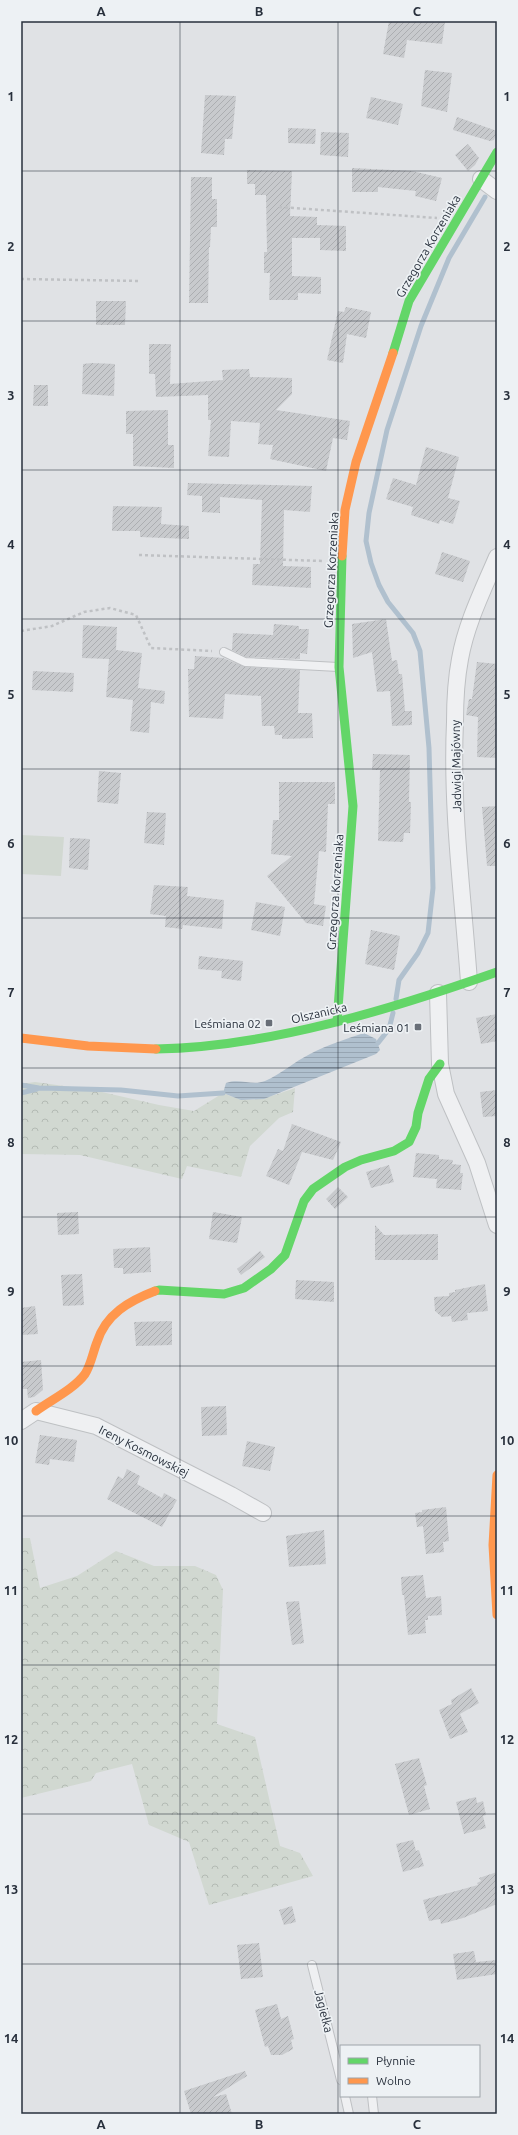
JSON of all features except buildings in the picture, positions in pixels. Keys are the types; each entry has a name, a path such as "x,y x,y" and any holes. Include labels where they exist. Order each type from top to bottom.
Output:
{"street":[{"name":"Grzegorza Korzeniaka","path":"337,1022 350,861 352,806 339,667 345,510 356,462 394,351 408,301 497,152"},
{"path":"481,179 497,191"},
{"name":"Jadwigi Majówny","path":"469,982 453,756 456,698 460,659 474,611 497,557"},
{"name":"Olszanicka","path":"21,1038 112,1048 158,1049 200,1046 280,1034 337,1022 410,1002 497,972"},
{"path":"438,993 440,1064 446,1094 477,1163 497,1225"},
{"path":"21,1421 80,1380 89,1367 100,1332 108,1320 117,1311 137,1298 159,1290 211,1295 224,1294 244,1288 271,1270 285,1255 304,1201 313,1189 345,1167 403,1147 409,1142 416,1127 418,1113 429,1079 440,1064"},
{"name":"Ireny Kosmowskiej","path":"36,1411 96,1426 232,1495 263,1513"},
{"path":"497,1475 494,1493 493,1570 497,1615"}],"lane":[{"path":"224,652 245,662 339,667"},
{"name":"Jagiełka","path":"312,1965 340,2076"},
{"path":"345,2097 349,2114"},
{"path":"372,2097 374,2114"}],"path":[{"path":"279,207 456,219"},
{"path":"21,279 141,281"},
{"path":"139,555 342,562"},
{"path":"21,631 52,626 84,612 110,608 136,615 151,648 224,652"}],"green space":[{"path":"21,835 64,837 61,876 21,874"},
{"path":"35,1082 93,1090 159,1105 194,1111 223,1093 233,1097 251,1100 268,1097 295,1088 293,1112 279,1118 250,1146 241,1177 187,1166 182,1179 80,1155 21,1154 21,1084"},
{"path":"21,1538 30,1538 40,1588 77,1576 116,1551 154,1566 195,1566 216,1575 223,1590 217,1724 255,1737 280,1846 300,1853 313,1876 209,1905 189,1842 149,1825 132,1764 96,1773 91,1781 21,1798"}],"water":[{"path":"364,1033 376,1039 380,1050 376,1054 264,1099 241,1100 223,1093 226,1083 236,1081 255,1083 265,1081 316,1051"}],"waterway":[{"path":"396,999 399,980 418,953 428,933 433,888 429,748 420,651 413,633 388,602 379,585 371,563 366,541 369,513 387,430 421,326 449,258 485,197"},
{"path":"378,1043 389,1029 393,1013"},
{"path":"21,1085 39,1088 121,1090 178,1096 223,1093"},
{"path":"21,1093 37,1089"}],"traffic: fast":[{"path":"393,353 409,301 497,152"},
{"path":"337,1022 353,806 339,667 342,556"},
{"path":"156,1049 199,1047 286,1034 373,1012 497,972"},
{"path":"155,1291 224,1294 244,1288 271,1269 285,1255 304,1201 313,1189 345,1167 361,1160 394,1151 409,1142 416,1127 418,1113 429,1079 440,1064"}],"traffic: slow":[{"path":"342,556 345,510 356,462 393,353"},
{"path":"21,1038 88,1046 156,1049"},
{"path":"36,1411 75,1385 85,1374 89,1367 101,1332 112,1316 136,1299 155,1291"},
{"path":"497,1475 493,1545 497,1615"}],"place":[{"name":"Leśmiana 02","path":"269,1023"},
{"name":"Leśmiana 01","path":"418,1027"}]}
